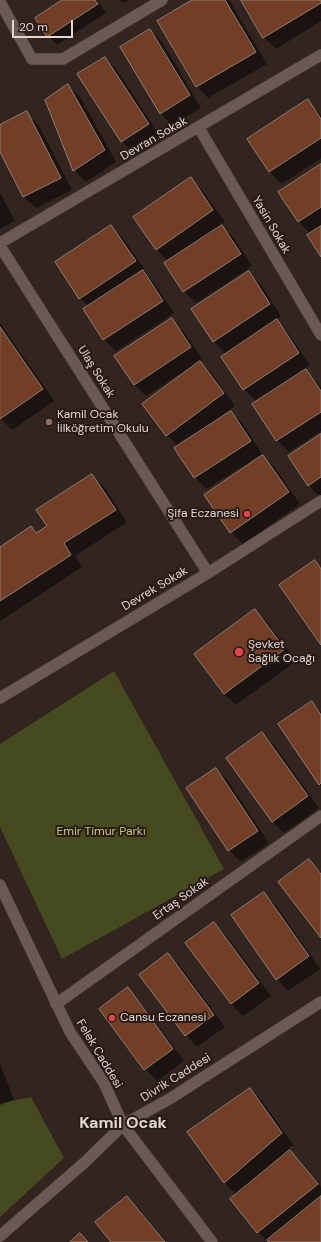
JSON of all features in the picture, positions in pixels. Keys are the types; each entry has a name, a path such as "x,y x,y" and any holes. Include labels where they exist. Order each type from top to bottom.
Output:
{"street":[{"path":"0,2 32,59 63,59 162,0"},
{"name":"Devran Sokak","path":"0,245 321,55"},
{"name":"Yasin Sokak","path":"199,128 321,335"},
{"name":"Ulaş Sokak","path":"0,245 208,572"},
{"name":"Devrek Sokak","path":"0,698 208,572 321,500"},
{"name":"Ertaş Sokak","path":"56,1004 321,816"},
{"name":"Felek Caddesi","path":"0,885 70,1032 104,1083 123,1125 212,1242"},
{"name":"Divrik Caddesi","path":"0,1236 84,1163 123,1125 171,1098 321,1002"}],"green space":[{"name":"Emir Timur Parkı","path":"114,671 224,869 62,959 0,827 0,744"},
{"path":"31,1097 64,1158 0,1217 0,1103"}],"building":[{"path":"62,0 95,0 98,4 47,37 35,18"},
{"path":"192,0 225,0 256,52 196,87 157,21"},
{"path":"241,0 321,0 321,3 263,38"},
{"path":"150,29 190,95 160,114 120,47"},
{"path":"105,57 149,124 121,142 77,74"},
{"path":"68,84 105,150 73,171 45,100"},
{"path":"308,99 321,119 321,138 269,172 247,139"},
{"path":"27,111 61,178 23,197 0,152 0,125"},
{"path":"321,164 321,207 298,222 278,192"},
{"path":"191,177 213,210 156,250 133,217"},
{"path":"111,225 136,261 79,299 55,262"},
{"path":"222,225 241,254 183,292 164,263"},
{"path":"321,226 321,257 307,235"},
{"path":"143,270 163,301 103,340 83,309"},
{"path":"249,271 270,304 213,342 191,309"},
{"path":"172,318 191,347 134,385 114,356"},
{"path":"277,319 299,353 243,390 221,357"},
{"path":"0,327 43,389 0,419"},
{"path":"200,361 224,393 166,436 142,404"},
{"path":"306,369 321,391 321,412 276,441 252,404"},
{"path":"231,411 251,441 194,478 174,448"},
{"path":"321,434 321,477 308,486 288,456"},
{"path":"263,455 289,492 230,533 204,495"},
{"path":"92,474 116,510 64,543 71,555 0,601 0,547 31,526 36,533 47,526 36,510"},
{"path":"315,560 321,569 321,645 279,585"},
{"name":"Şevket Sağlık Ocağı","path":"255,609 285,649 224,694 194,654"},
{"path":"312,701 321,715 321,783 319,785 278,724"},
{"path":"262,732 308,796 272,822 226,758"},
{"path":"216,768 258,831 228,851 186,788"},
{"path":"309,859 321,874 321,938 278,882"},
{"path":"264,892 309,956 276,980 231,915"},
{"path":"214,922 259,983 231,1004 185,943"},
{"path":"168,953 214,1015 185,1036 139,975"},
{"path":"128,987 173,1049 144,1070 99,1009"},
{"path":"250,1088 282,1133 224,1183 187,1132"},
{"path":"290,1150 318,1184 257,1233 230,1199"},
{"path":"127,1196 165,1242 111,1242 95,1222"},
{"path":"321,1196 321,1242 269,1242 267,1240"},
{"path":"80,1233 88,1242 70,1242"}],"place":[{"name":"Kamil Ocak İilköğretim Okulu","path":"49,422"},
{"name":"Şifa Eczanesi","path":"247,514"},
{"name":"Şevket Sağlık Ocağı","path":"239,652"},
{"name":"Cansu Eczanesi","path":"112,1018"}],"district":[{"name":"Kamil Ocak","path":"123,1124"}]}
